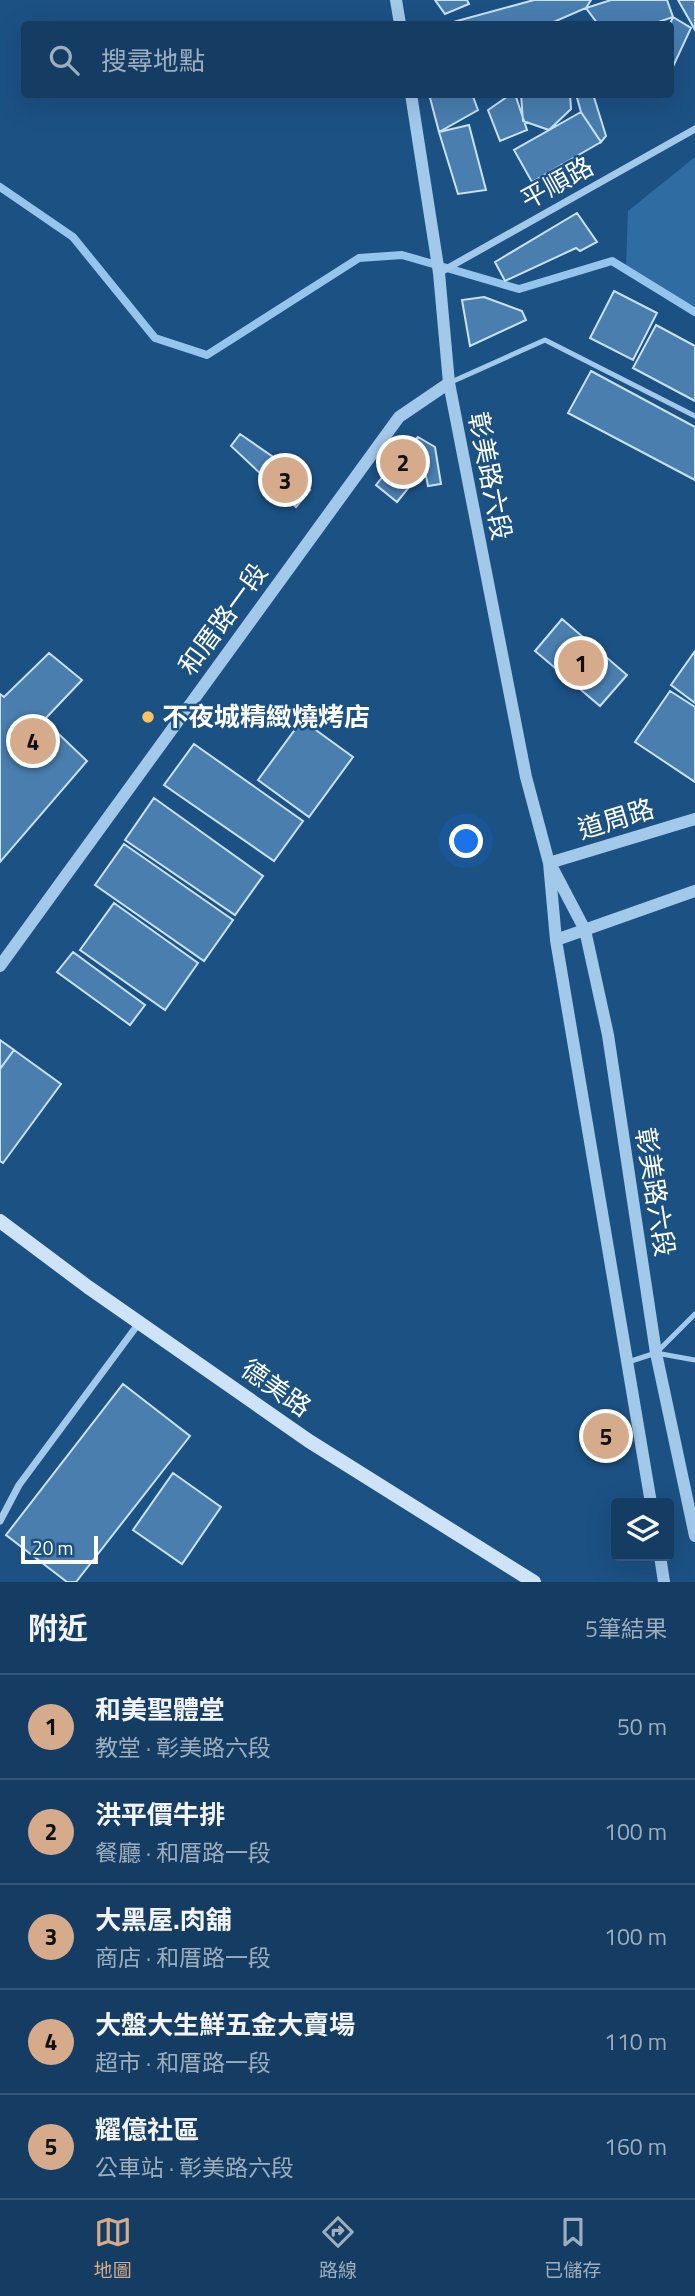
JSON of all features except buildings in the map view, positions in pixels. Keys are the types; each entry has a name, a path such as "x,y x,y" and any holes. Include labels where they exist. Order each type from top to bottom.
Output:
{"main road":[{"name":"德美路","path":"0,1221 139,1323 309,1441 534,1582"}],"street":[{"path":"396,0 400,21"},
{"name":"彰美路六段","path":"412,98 439,274 449,383 526,777 549,863 556,940 650,1498"},
{"name":"平順路","path":"439,274 695,129"},
{"name":"和厝路一段","path":"0,966 399,417 449,383"},
{"name":"道周路","path":"549,863 695,819"},
{"name":"彰美路六段","path":"549,863 585,929 608,1035 656,1353 695,1536"},
{"path":"556,940 695,891"},
{"path":"0,1521 19,1485 139,1323"},
{"path":"661,1561 664,1582"}],"lane":[{"path":"449,383 545,340 695,416"},
{"path":"628,1362 656,1353 695,1314"},
{"path":"656,1353 695,1360"}],"shaded area":[{"path":"695,157 695,315 626,270 628,211"}],"waterway":[{"path":"0,187 73,237 155,338 207,355 359,258 402,255 519,289 612,261 695,312"}],"place":[{"name":"洪平價牛排","path":"403,462"},
{"name":"大黑屋.肉舖","path":"285,480"},
{"name":"和美聖體堂","path":"581,663"},
{"name":"不夜城精緻燒烤店","path":"148,717"},
{"name":"大盤大生鮮五金大賣場","path":"33,741"},
{"name":"耀億社區","path":"606,1436"}]}
